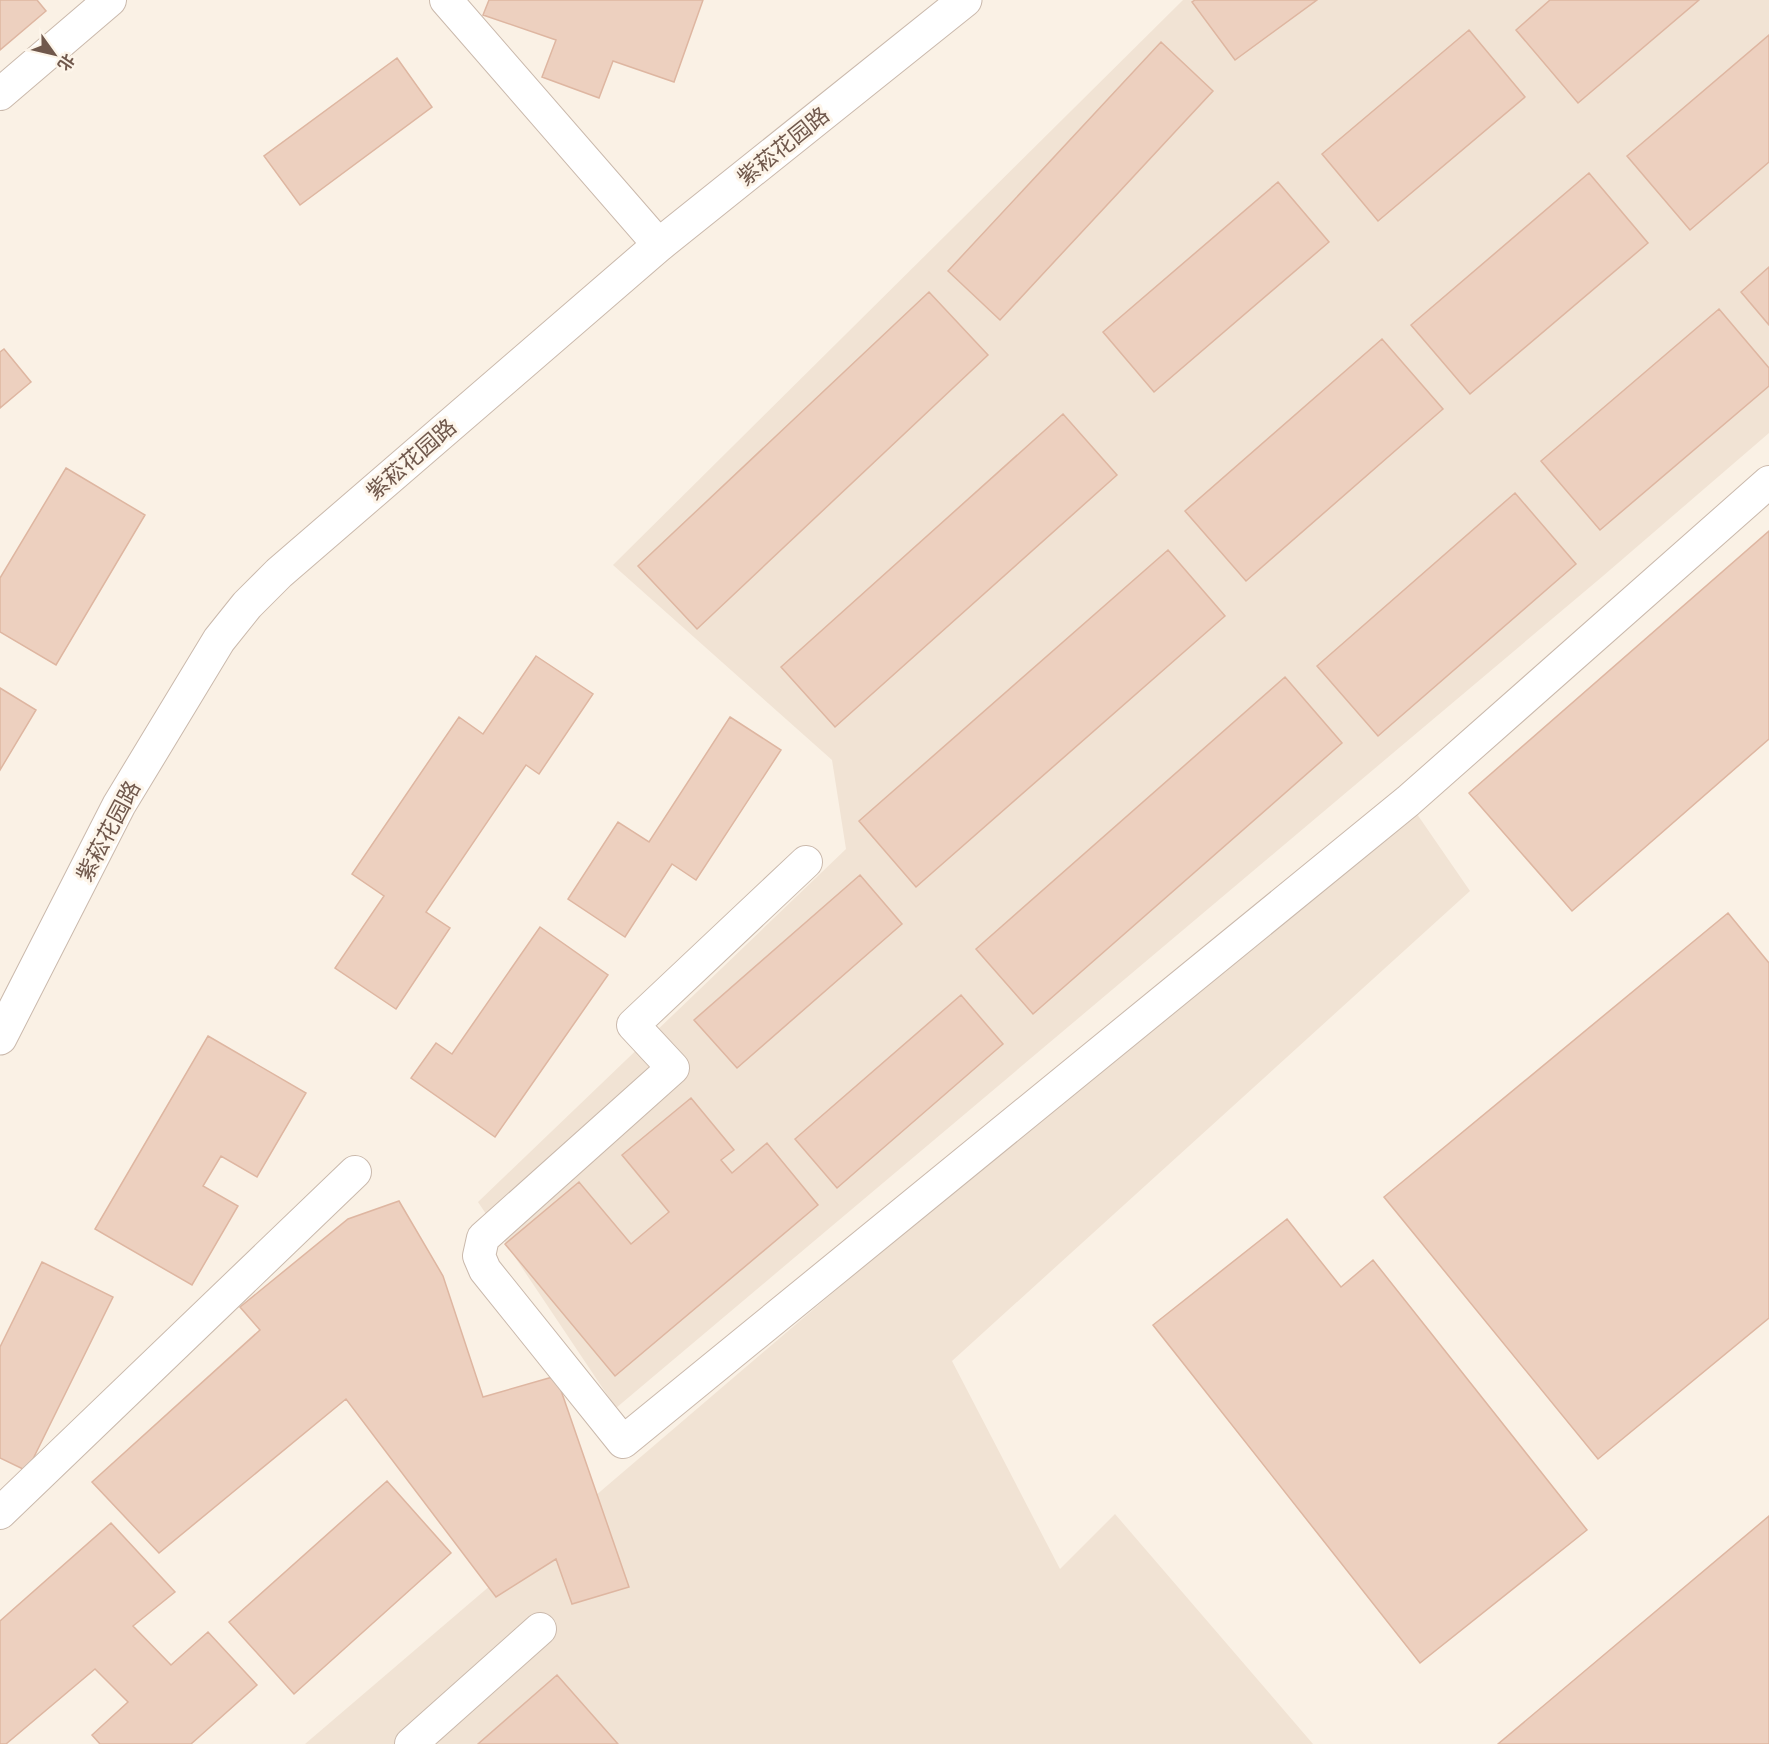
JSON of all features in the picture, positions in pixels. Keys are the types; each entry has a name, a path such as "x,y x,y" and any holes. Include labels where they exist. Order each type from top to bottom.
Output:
{"street":[{"path":"0,94 110,0"},
{"path":"446,0 659,245"},
{"name":"紫菘花园路","path":"0,1038 119,805 219,640 248,605 279,573 659,245 965,0"},
{"path":"806,862 633,1025 673,1068 483,1238 479,1256 484,1270 623,1442 1408,801 1769,482"},
{"path":"0,1513 355,1172"},
{"path":"411,1744 540,1629"}],"shaded area":[{"path":"1183,0 1769,0 1769,433 1603,576 616,1408 478,1202 846,849 832,760 613,565"},
{"path":"1408,801 1470,891 952,1361 1060,1569 1115,1514 1313,1744 305,1744"}],"building":[{"path":"0,0 37,0 46,11 0,50"},
{"path":"489,0 703,0 674,82 613,61 599,98 542,77 556,40 483,15"},
{"path":"1195,0 1317,0 1235,60 1192,2"},
{"path":"1550,0 1699,0 1578,103 1516,30"},
{"path":"1469,30 1525,97 1378,221 1322,154"},
{"path":"1769,35 1769,162 1690,230 1627,156"},
{"path":"1161,42 1213,91 1000,320 948,271"},
{"path":"397,58 432,107 300,205 264,156"},
{"path":"1589,173 1648,243 1470,394 1411,325"},
{"path":"1278,182 1329,242 1154,392 1103,332"},
{"path":"1769,267 1769,325 1741,292"},
{"path":"929,292 988,355 697,629 638,566"},
{"path":"1719,309 1769,368 1769,386 1600,530 1541,461"},
{"path":"1382,339 1443,409 1246,581 1185,511"},
{"path":"4,349 31,382 0,408 0,352"},
{"path":"1063,414 1117,475 835,727 781,667"},
{"path":"66,468 145,515 56,665 0,632 0,578"},
{"path":"1515,493 1576,564 1378,736 1317,666"},
{"path":"1769,531 1769,739 1572,911 1469,793"},
{"path":"1168,550 1225,616 916,887 859,821"},
{"path":"536,656 593,694 539,774 526,765 426,912 450,928 396,1009 335,968 384,896 352,874 459,717 483,734"},
{"path":"1285,677 1342,743 1033,1014 976,949"},
{"path":"0,688 36,710 0,770"},
{"path":"730,717 781,750 696,880 672,864 625,937 568,899 618,822 649,842"},
{"path":"860,875 902,924 737,1068 694,1020"},
{"path":"1728,913 1769,963 1769,1318 1598,1459 1384,1197"},
{"path":"540,927 608,975 495,1137 411,1078 436,1043 452,1054"},
{"path":"961,995 1003,1044 837,1188 795,1139"},
{"path":"208,1036 306,1093 257,1177 221,1156 203,1186 238,1206 192,1285 95,1229"},
{"path":"691,1098 734,1150 721,1160 732,1173 767,1143 818,1205 615,1376 505,1244 579,1182 631,1244 669,1212 622,1155"},
{"path":"399,1201 443,1276 483,1397 556,1376 629,1587 572,1604 556,1559 496,1597 346,1399 159,1553 92,1482 260,1330 240,1307 348,1219"},
{"path":"1287,1219 1341,1287 1373,1260 1587,1530 1420,1663 1153,1325"},
{"path":"42,1262 113,1297 27,1471 0,1458 0,1347"},
{"path":"387,1481 451,1553 294,1694 229,1622"},
{"path":"1769,1516 1769,1744 1498,1744"},
{"path":"111,1523 175,1592 133,1626 171,1665 208,1632 257,1685 191,1744 100,1744 92,1735 128,1702 95,1669 6,1744 0,1744 0,1621"},
{"path":"557,1675 618,1744 478,1744"}]}
